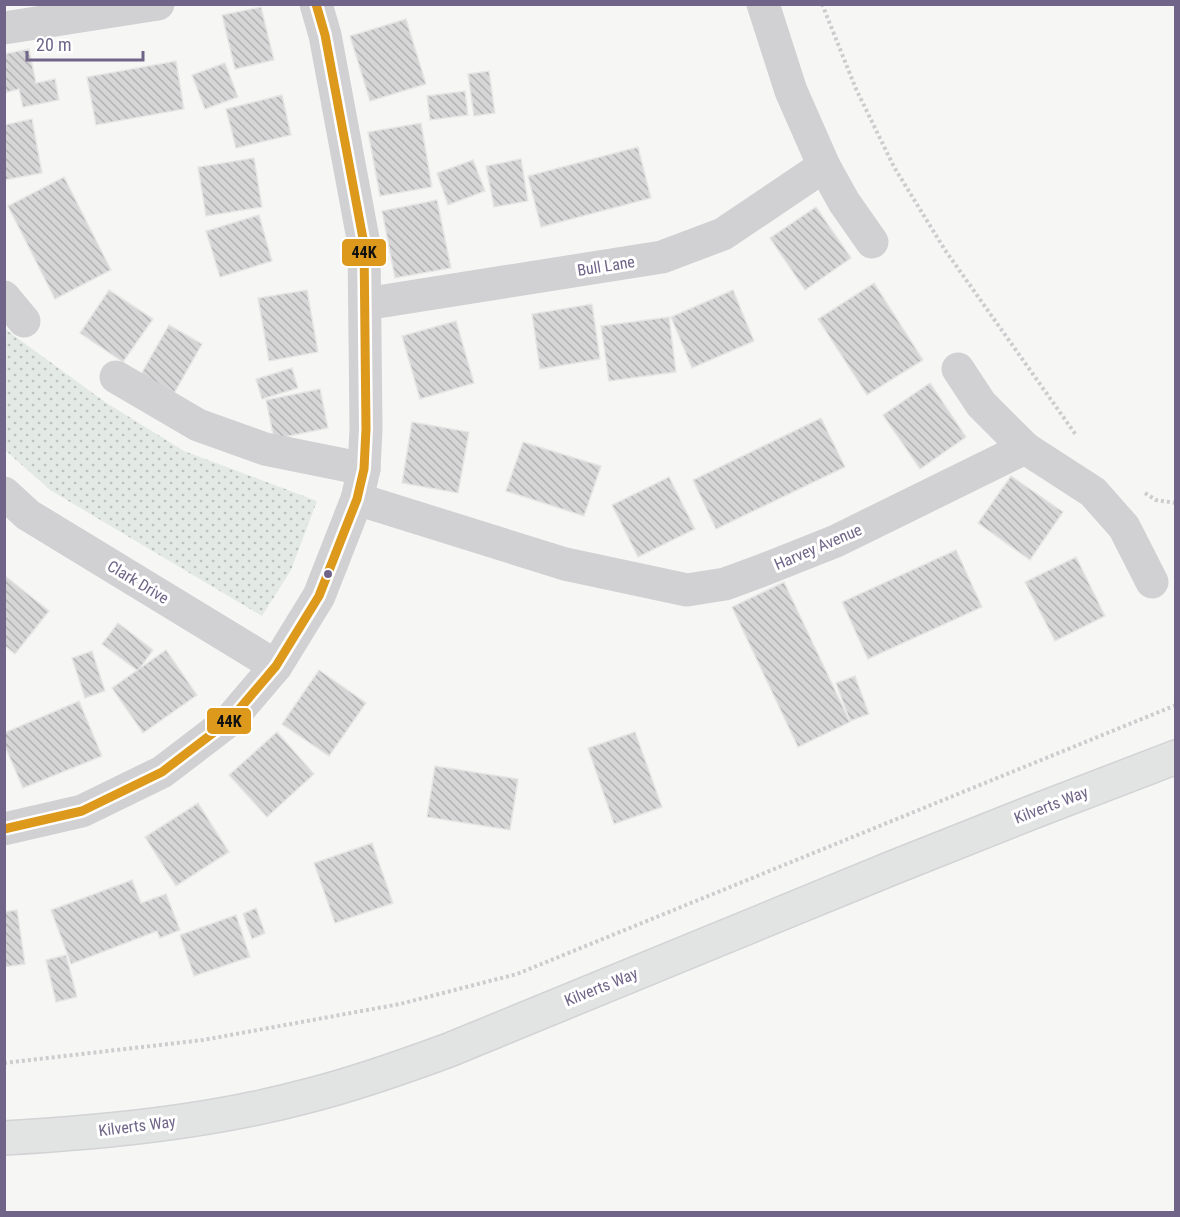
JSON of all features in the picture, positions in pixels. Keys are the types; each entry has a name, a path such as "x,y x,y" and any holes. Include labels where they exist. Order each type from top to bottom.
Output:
{"main road":[{"name":"Kilverts Way","path":"4,1138 163,1125 310,1096 383,1074 449,1050 1027,814 1176,757"}],"street":[{"path":"4,28 159,4"},
{"path":"4,829 82,811 162,772 231,720 276,666 319,596 360,484 366,429 364,244 325,34 316,4"},
{"path":"763,4 791,91 824,166 844,202 872,242"},
{"name":"Bull Lane","path":"365,304 662,257 723,234 824,166"},
{"path":"958,369 981,404 1025,448 1093,492 1124,527 1152,582"},
{"name":"Harvey Avenue","path":"116,377 198,425 360,484 564,564 687,590 725,584 836,542 1025,448"},
{"name":"Clark Drive","path":"4,493 28,515 276,666"}],"path":[{"path":"822,4 856,89 894,167 945,250 1079,438"},
{"path":"1136,488 1156,500 1176,503"},
{"path":"4,1063 203,1040 400,1004 517,974 1176,705"}],"shaded area":[{"path":"5,329 105,402 184,451 317,501 291,570 262,616 50,490 5,450"}],"building":[{"path":"261,7 274,60 235,69 222,15"},
{"path":"406,19 426,84 370,101 350,36"},
{"path":"29,49 36,83 55,79 59,100 23,107 19,89 4,93 4,54"},
{"path":"176,61 184,109 96,125 87,77"},
{"path":"225,63 238,97 205,109 192,75"},
{"path":"489,71 495,113 474,116 468,74"},
{"path":"465,91 468,115 430,120 427,96"},
{"path":"282,95 291,135 236,148 226,109"},
{"path":"32,119 42,173 4,180 4,125"},
{"path":"421,123 432,187 380,196 368,132"},
{"path":"638,147 651,198 541,227 528,176"},
{"path":"254,158 262,207 206,216 198,167"},
{"path":"521,159 528,201 494,207 486,166"},
{"path":"473,160 485,191 448,205 437,173"},
{"path":"64,177 111,270 55,299 8,206"},
{"path":"437,200 451,268 395,278 382,211"},
{"path":"816,207 851,258 805,290 770,238"},
{"path":"259,215 272,261 220,277 206,231"},
{"path":"874,283 923,360 867,395 818,319"},
{"path":"109,290 153,319 123,362 80,333"},
{"path":"307,290 318,352 269,361 258,298"},
{"path":"733,290 754,341 692,368 671,317"},
{"path":"592,304 600,359 540,369 532,314"},
{"path":"669,317 676,372 609,381 601,326"},
{"path":"456,321 474,383 420,399 402,336"},
{"path":"169,325 202,344 173,395 140,376"},
{"path":"292,368 298,388 262,399 256,379"},
{"path":"930,383 966,437 920,469 883,415"},
{"path":"320,389 328,428 274,439 266,400"},
{"path":"821,418 845,467 716,529 693,480"},
{"path":"412,422 469,432 458,493 402,483"},
{"path":"523,442 601,466 584,516 506,491"},
{"path":"1011,476 1063,512 1030,560 978,523"},
{"path":"669,477 695,529 638,557 612,505"},
{"path":"956,550 982,607 868,659 842,602"},
{"path":"1076,557 1105,616 1055,641 1025,582"},
{"path":"4,575 49,611 15,654 4,645"},
{"path":"784,582 850,722 798,747 732,607"},
{"path":"118,623 153,650 138,671 102,644"},
{"path":"166,650 197,695 143,733 112,688"},
{"path":"92,651 105,691 85,698 72,658"},
{"path":"319,670 366,703 329,756 282,724"},
{"path":"855,676 869,714 850,721 836,683"},
{"path":"79,701 102,756 23,788 4,744 4,733"},
{"path":"277,732 314,774 267,817 229,775"},
{"path":"635,732 662,807 614,824 588,748"},
{"path":"435,766 518,779 510,830 427,817"},
{"path":"198,803 229,852 176,886 145,837"},
{"path":"372,843 393,903 335,923 314,863"},
{"path":"132,880 141,903 166,894 180,930 160,938 157,931 71,964 51,910"},
{"path":"256,908 265,933 252,939 243,914"},
{"path":"17,910 25,964 4,967 4,912"},
{"path":"236,915 250,957 194,976 180,935"},
{"path":"66,955 77,997 56,1002 46,960"}],"transit line":[{"name":"44K","path":"4,829 82,811 162,772 230,720 276,666 319,596 357,499 364,469 366,429 364,244 325,35 316,4"}]}
